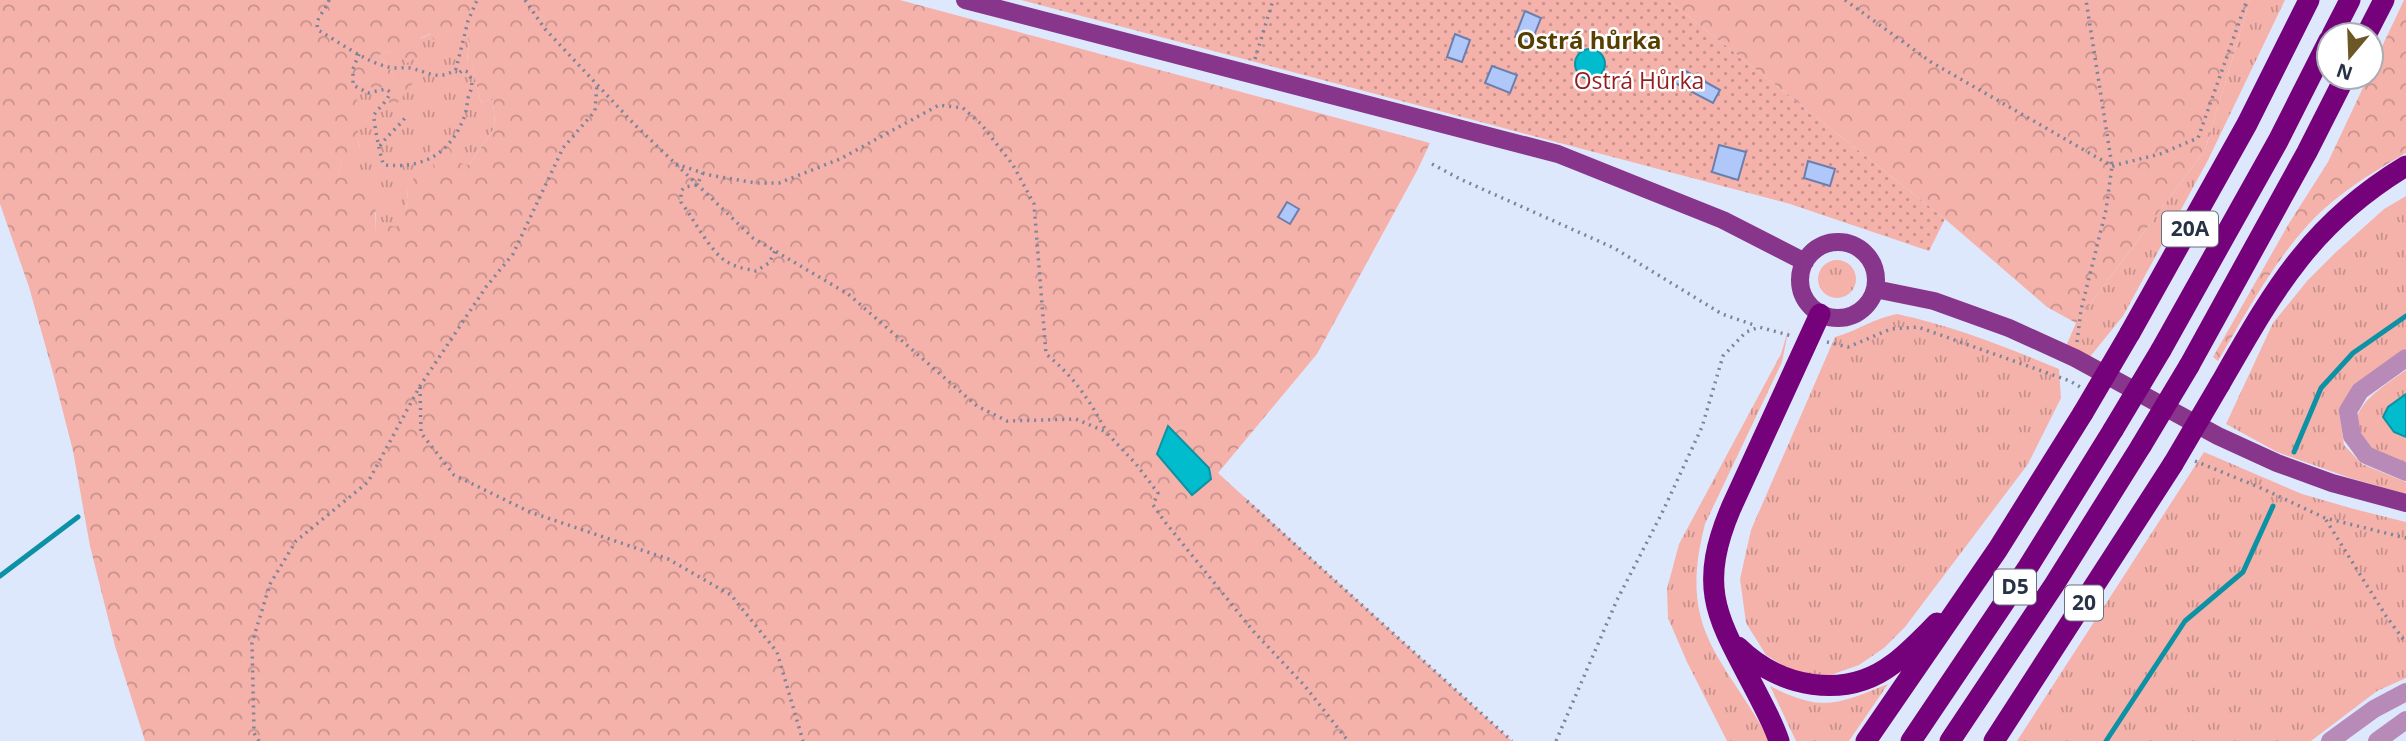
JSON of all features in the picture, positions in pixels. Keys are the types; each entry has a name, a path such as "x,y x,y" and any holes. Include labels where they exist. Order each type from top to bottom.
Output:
{"highway":[{"name":"20A","path":"1867,741 1975,583 2083,413 2247,124 2309,0"},
{"path":"2339,21 2350,0"},
{"path":"2373,21 2384,0"},
{"name":"D5","path":"1911,741 2028,567 2113,430 2278,141 2315,68"},
{"name":"D5","path":"1950,741 2000,668 2189,366 2308,152 2338,91"},
{"name":"20","path":"1994,741 2182,462 2220,384 2278,285 2308,246 2360,196 2406,166"},
{"path":"1779,741 1725,631 1713,591 1713,577 1716,547 1731,508 1815,339 1820,314"},
{"path":"1725,631 1760,665 1790,680 1820,685 1851,683 1866,679 1893,664 1975,583"}],"main road":[{"path":"965,0 1558,154 1723,220 1805,262"},
{"path":"1834,242 1846,243 1867,255 1876,277 1875,289 1864,309 1843,318 1831,318 1810,307 1800,285 1801,273 1812,252 1834,242"},
{"path":"1875,289 1934,301 1976,315 2075,358 2218,436 2277,463 2332,483 2406,503"}],"street":[{"path":"2406,359 2360,391 2348,411 2352,436 2366,455 2406,472"},
{"path":"2330,741 2374,709 2406,692"},
{"path":"2377,741 2406,720"}],"path":[{"path":"329,0 323,14 318,18 318,30 359,54 385,66 409,68 436,76 463,70 468,72 473,81 473,90 462,122 443,151 430,160 384,165 380,160 380,146 373,125 374,116 390,97 390,92 386,89 368,93 353,85 352,69 359,54"},
{"path":"457,72 468,21 477,0"},
{"path":"525,0 545,29 597,84 674,163 753,238 848,294 977,406 1007,421 1076,419 1106,432"},
{"path":"1250,74 1273,0"},
{"path":"1845,0 1931,62 2112,166 2160,154 2198,138 2247,0"},
{"path":"2075,358 2081,310 2106,210 2112,166 2085,0"},
{"path":"259,741 254,733 251,643 270,584 296,541 368,482 420,386 486,287 513,254 563,148 595,111 597,84"},
{"path":"674,163 703,173 756,183 779,183 840,159 939,106 963,108 981,124 1013,166 1034,204 1046,354 1064,369 1089,398 1106,432 1158,493 1153,505 1165,522 1254,632 1304,685 1348,741"},
{"path":"380,146 407,115"},
{"path":"1432,164 1460,180 1547,216 1614,248 1722,314 1759,327 1848,347 1891,329 1918,327 2070,381 2081,388"},
{"path":"697,185 703,173"},
{"path":"697,185 685,187 681,191 681,202 707,241 727,263 756,271 769,263 775,251"},
{"path":"1556,741 1617,600 1702,427 1723,356 1734,341 1759,327"},
{"path":"420,386 421,433 454,475 530,512 668,559 731,595 777,652 803,741"},
{"path":"2182,462 2203,466 2261,488 2325,518 2406,538"},
{"path":"1247,501 1511,741"},
{"path":"2325,518 2386,616 2406,643"}],"green space":[{"path":"0,0 900,0 1430,143 1317,354 1218,473 1512,741 145,741 115,646 90,546 73,451 53,373 29,287 0,204","holes":["466,30 469,42 467,63 472,65 481,103 493,98 495,127 469,165 460,163 448,145 436,138 431,151 434,170 415,176 408,189 406,209 394,214 397,227 388,225 376,236 375,193 361,183 338,176 342,161 351,159 360,147 357,136 359,126 350,115 359,96 348,82 364,81 375,90 381,87 390,104 395,106 413,83 413,77 392,72 379,55 395,49 407,63 421,55 420,38 430,34 434,40 457,37"]},
{"name":"Ostrá Hůrka","path":"1021,0 1668,0 1945,219 1929,251 1790,204"},
{"path":"1668,0 2250,0 2205,150 2076,323 2047,307 1945,219"},
{"path":"2250,0 2285,0 2208,160 2123,316 2089,358 2066,346 2076,323 2205,150"},
{"path":"2406,0 2406,153 2341,195 2307,226 2270,274 2218,361 2213,357 2288,225 2328,162 2361,91 2385,91 2385,40"},
{"path":"466,29 469,42 467,62 472,64 481,103 493,98 495,127 469,165 460,164 448,145 431,151 435,170 408,189 406,209 398,227 376,237 376,213 338,176 342,160 360,147 350,115 347,82 364,81 381,87 390,104 392,72 379,55 431,34"},
{"path":"2406,196 2406,348 2352,387 2339,410 2344,445 2362,464 2406,482 2406,494 2350,478 2277,452 2226,424 2273,323 2307,281 2335,253 2384,209"},
{"path":"1837,260 1851,265 1856,279 1851,293 1837,298 1823,293 1818,279 1823,265"},
{"path":"1897,314 1959,331 2059,369 2061,398 2028,464 1905,627 1884,648 1859,665 1828,676 1798,675 1766,655 1746,623 1740,579 1751,530 1835,337"},
{"path":"1789,327 1782,362 1705,524 1698,561 1697,591 1701,617 1709,641 1770,741 1727,741 1668,618 1667,589 1679,544 1781,354"},
{"path":"2406,370 2406,465 2370,449 2360,437 2356,425 2364,404 2384,385"},
{"path":"2204,452 2302,494 2406,522 2406,678 2377,691 2311,741 2017,741"},
{"path":"1888,684 1849,741 1796,741 1770,686 1803,700 1829,703 1855,697"}],"water":[{"path":"1590,49 1601,53 1605,64 1601,75 1590,79 1579,75 1575,64 1579,53"},
{"path":"2406,394 2406,437 2394,432 2383,417 2388,407"},
{"path":"1168,426 1209,468 1211,479 1192,495 1157,454"}],"building":[{"path":"1525,11 1541,18 1531,43 1515,37"},
{"path":"1455,34 1470,40 1462,62 1447,57"},
{"path":"1492,66 1517,75 1510,93 1485,83"},
{"path":"1682,69 1720,90 1713,103 1675,83"},
{"path":"1719,145 1746,152 1738,180 1712,172"},
{"path":"1808,161 1835,169 1830,186 1804,178"},
{"path":"1287,202 1299,209 1290,224 1278,217"}],"waterway":[{"path":"2294,452 2321,388 2353,353 2406,316"},
{"path":"2106,741 2185,621 2243,572 2273,506"},
{"path":"0,576 78,517"}],"district":[{"name":"Ostrá hůrka","path":"1589,41"}]}
